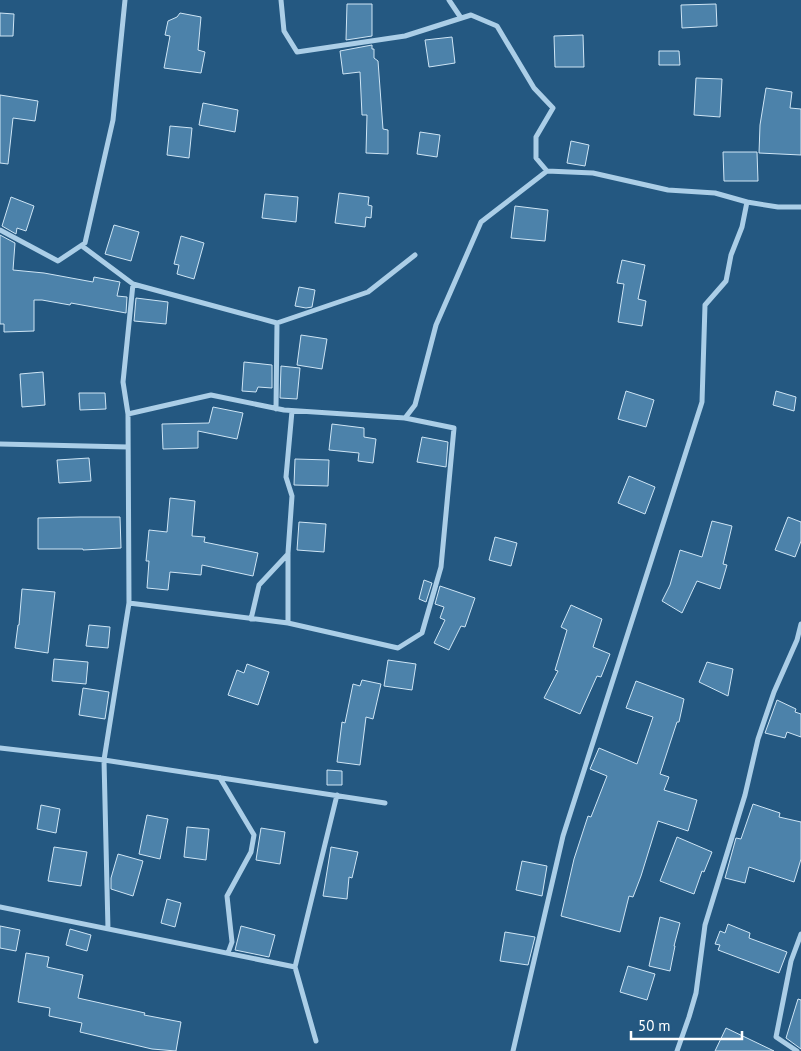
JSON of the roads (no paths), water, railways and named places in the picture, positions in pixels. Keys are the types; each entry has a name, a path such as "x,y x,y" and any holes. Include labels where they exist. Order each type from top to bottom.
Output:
{"street":[{"path":"0,230 58,261 85,244 113,120 125,0"},
{"path":"281,0 284,31 297,52 405,36 471,15 497,26 534,88 553,108 536,137 536,158 547,171"},
{"path":"450,0 461,18"},
{"path":"404,418 415,405 436,326 481,222 547,171 593,173 668,190 715,193 747,202 778,207 801,207"},
{"path":"513,1051 563,836 702,402 705,305 726,282 732,256 742,227 747,202"},
{"path":"82,246 134,284 277,323 368,292 415,255"},
{"path":"108,929 104,760 129,603 128,414 123,382 134,284"},
{"path":"276,409 277,323"},
{"path":"128,414 211,395 276,409 404,418 454,428 441,567 422,633 398,648 288,623 129,603"},
{"path":"288,623 288,553 292,496 286,477 292,411"},
{"path":"0,444 128,447"},
{"path":"251,619 259,585 288,553"},
{"path":"677,1051 696,993 705,925 745,795 758,739 774,692 797,640 801,624"},
{"path":"0,748 104,760 385,803"},
{"path":"220,778 254,835 251,852 227,896 232,942 228,953"},
{"path":"316,1041 294,967 337,795"},
{"path":"0,907 294,967"},
{"path":"797,1051 776,1038 791,961 801,934"}]}
